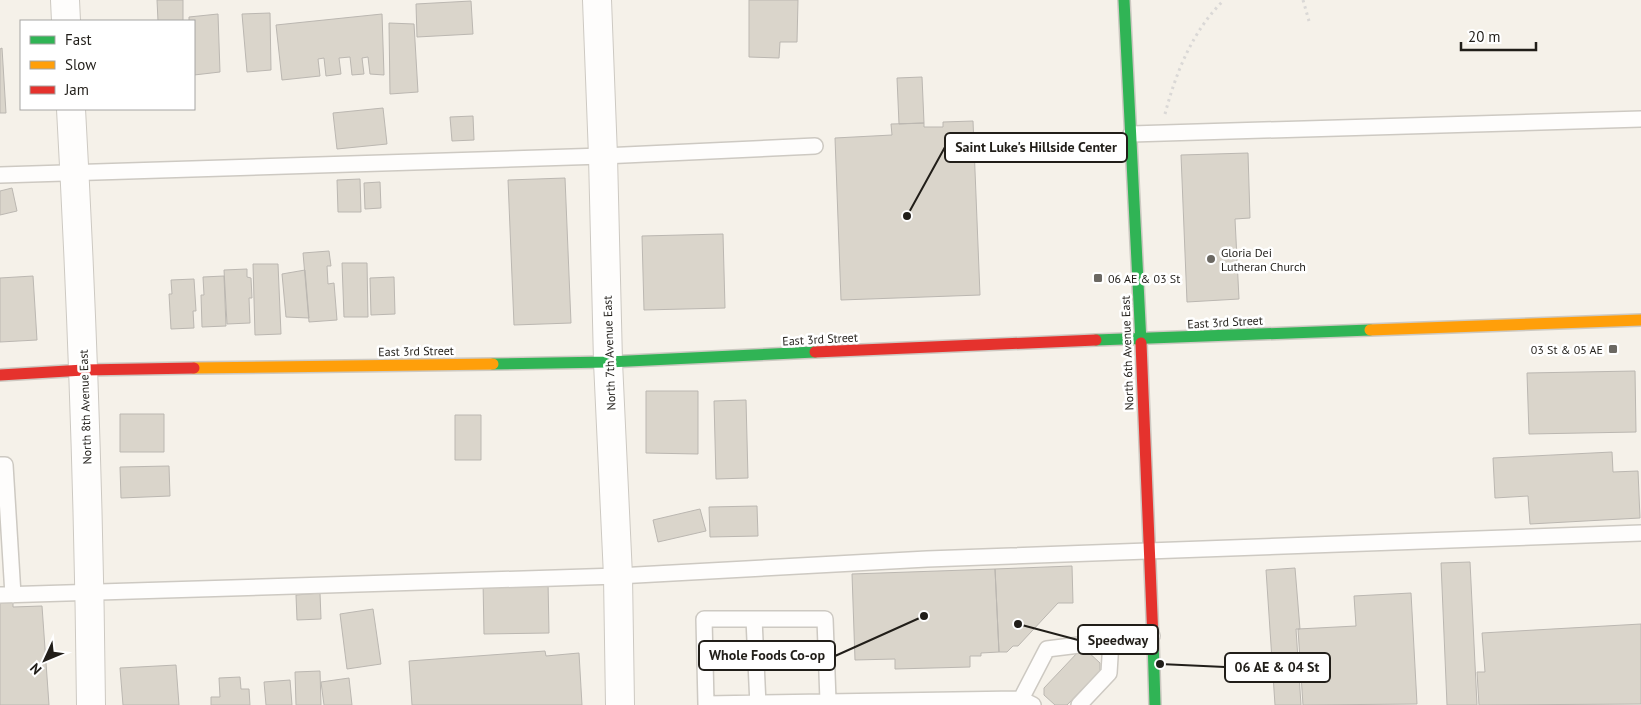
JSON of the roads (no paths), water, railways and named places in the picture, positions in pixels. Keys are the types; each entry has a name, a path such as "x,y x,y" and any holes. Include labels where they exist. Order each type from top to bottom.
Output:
{"street":[{"path":"65,0 66,20"},
{"name":"North 7th Avenue East","path":"596,0 603,156 608,362 618,576 620,705"},
{"name":"North 6th Avenue East","path":"1124,0 1141,340 1154,705"},
{"name":"North 8th Avenue East","path":"71,110 84,370 91,705"},
{"name":"East 3rd Street","path":"0,375 84,370 608,362 1019,343 1141,340 1641,320"}],"lane":[{"path":"1131,134 1641,119"},
{"path":"0,175 603,156 815,146"},
{"path":"0,465 5,465 7,595 618,576 909,559 1641,533"},
{"path":"828,701 825,619 704,619 706,704 828,701 1025,703 1046,649 1152,636"},
{"path":"754,619 758,704"},
{"path":"1079,705 1109,673 1111,641"}],"place":[{"name":"Saint Luke's Hillside Center","path":"907,216"},
{"name":"Gloria Dei Lutheran Church","path":"1211,259"},
{"name":"06 AE & 03 St","path":"1098,278"},
{"name":"03 St & 05 AE","path":"1613,349"},
{"name":"Whole Foods Co-op","path":"924,616"},
{"name":"Speedway","path":"1018,624"},
{"name":"06 AE & 04 St","path":"1160,664"}]}
